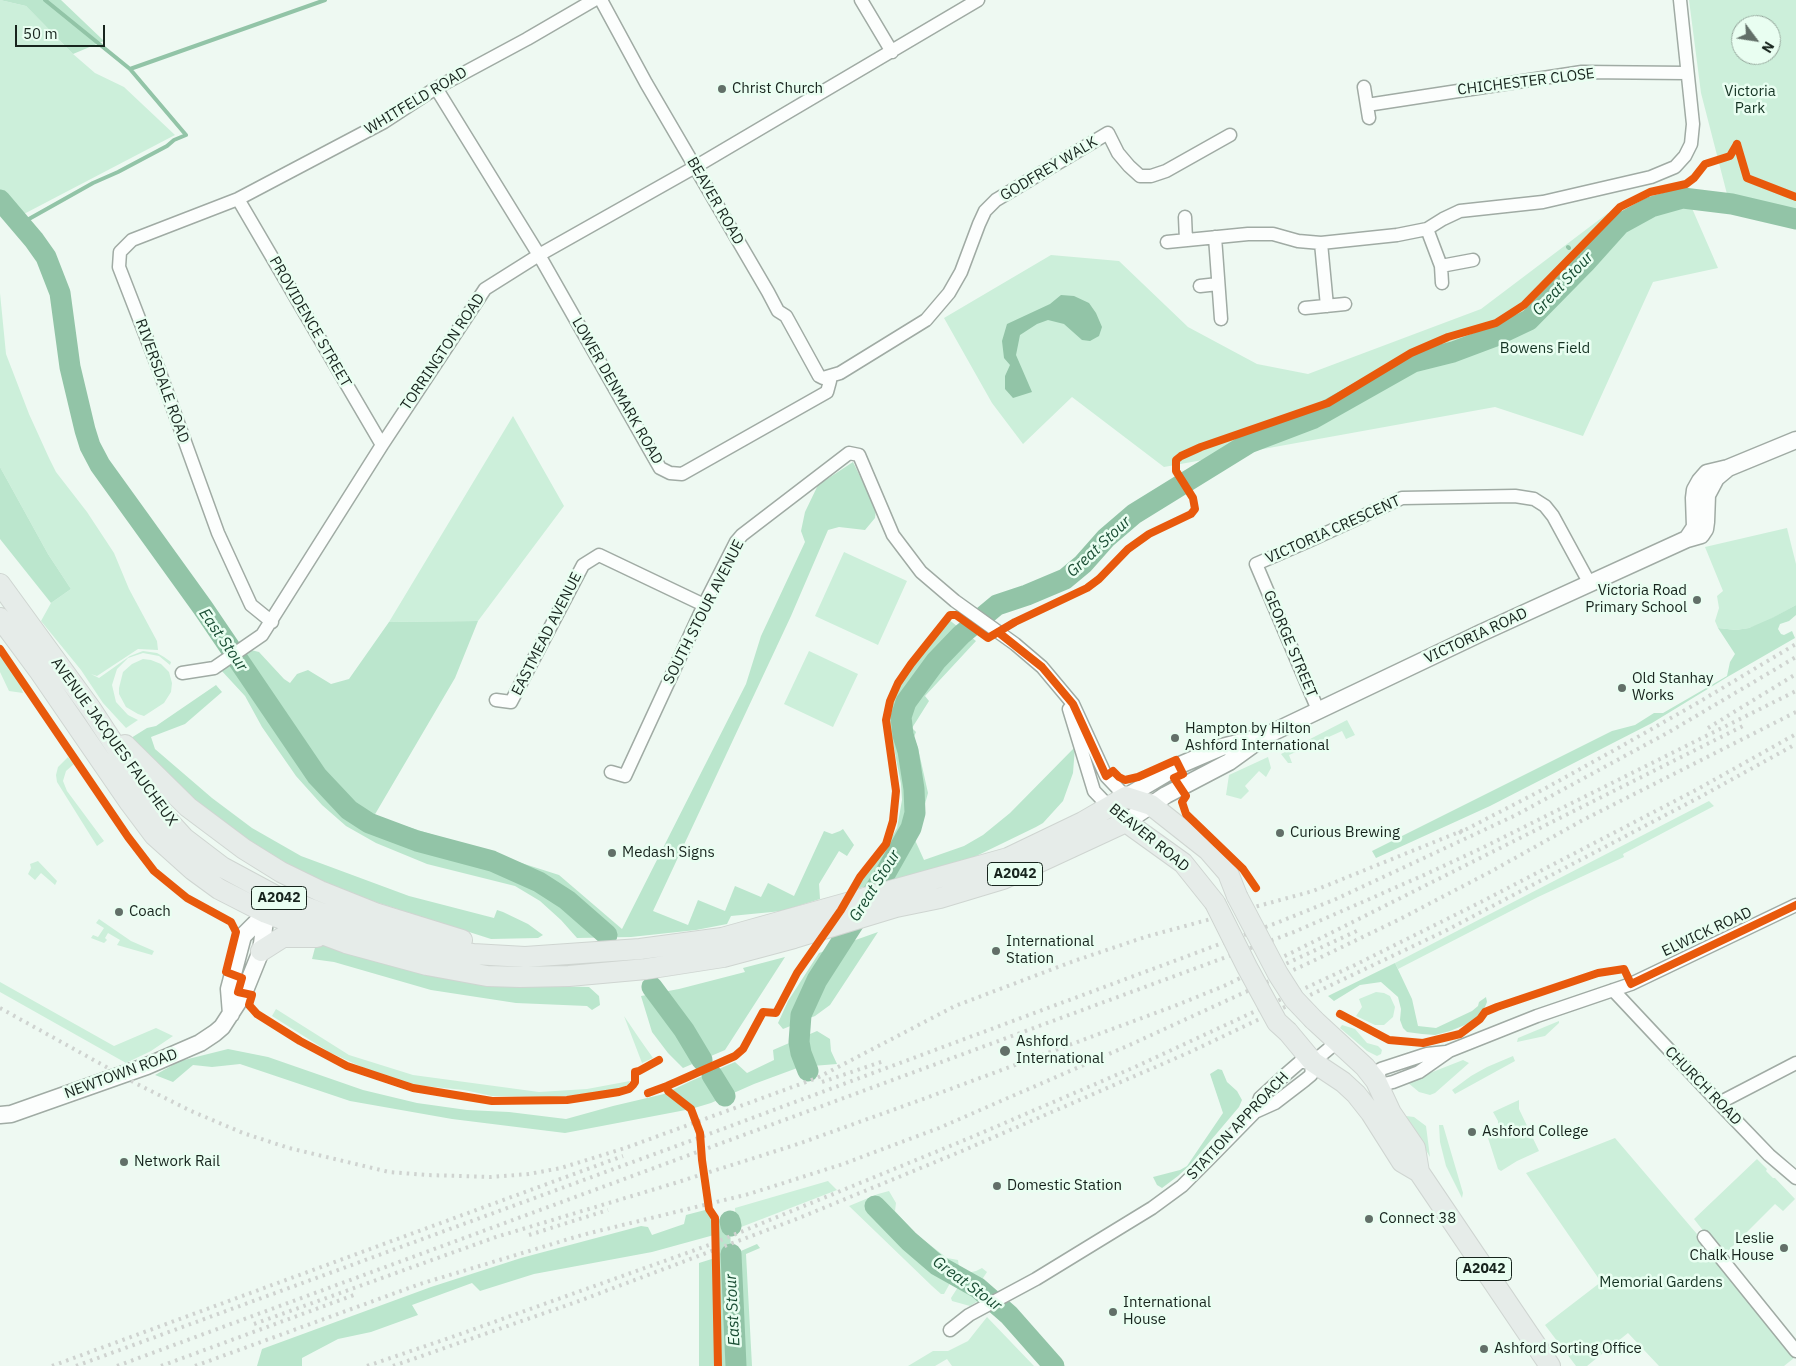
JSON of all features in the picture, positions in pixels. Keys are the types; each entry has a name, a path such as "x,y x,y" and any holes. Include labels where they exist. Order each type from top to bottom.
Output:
{"main road":[{"name":"AVENUE JACQUES FAUCHEUX","path":"0,584 91,709 154,804 175,829 191,844 270,904 328,937 374,952 458,971 488,976 520,978 646,970 722,948 807,914 1008,858 1083,822 1118,802"},
{"name":"AVENUE JACQUES FAUCHEUX","path":"0,618 154,835 174,854 206,879 219,888 270,904 336,919 413,942 473,954 505,957 640,949 722,948 794,938 896,907 940,898 1003,879 1126,822"},
{"path":"91,709 188,807 244,849 281,872 320,891 375,913 431,931 522,953 552,955"},
{"name":"BEAVER ROAD","path":"1118,802 1151,805 1208,850 1228,873 1237,896 1278,974 1294,999 1337,1042"},
{"name":"BEAVER ROAD","path":"1126,822 1183,863 1215,902 1276,1022 1288,1032 1313,1062"},
{"name":"AVENUE JACQUES FAUCHEUX","path":"261,950 283,937 328,937"},
{"name":"A2042","path":"1337,1042 1365,1067 1376,1081 1391,1113 1416,1148 1419,1172"},
{"name":"A2042","path":"1313,1062 1343,1082 1356,1094 1371,1113 1402,1162 1419,1172 1550,1366"}],"street":[{"name":"WHITFELD ROAD","path":"238,199 384,122 436,88 594,0"},
{"name":"BEAVER ROAD","path":"601,0 646,83 778,311 786,316 819,376 829,378"},
{"path":"861,0 892,52"},
{"name":"TORRINGTON ROAD","path":"182,673 214,668 262,635 272,622 382,445 485,289 540,255 695,167 978,0"},
{"path":"1167,242 1248,234 1273,234 1298,241 1320,243 1397,235 1427,229 1460,211 1543,202 1651,177 1674,167 1685,156 1691,144 1692,124 1680,0"},
{"name":"CHICHESTER CLOSE","path":"1366,105 1582,72 1687,73"},
{"path":"1364,87 1369,118"},
{"name":"LOWER DENMARK ROAD","path":"436,88 540,255 660,468 682,474 827,392 829,378"},
{"name":"GODFREY WALK","path":"829,378 926,320 949,293 961,272 979,224 986,211 996,200 1108,133 1118,153 1140,176 1151,176 1166,171 1230,135"},
{"name":"PROVIDENCE STREET","path":"238,199 382,445"},
{"name":"RIVERSDALE ROAD","path":"238,199 132,240 120,252 119,260 218,533 252,605 272,622"},
{"path":"1185,217 1186,240"},
{"path":"1427,229 1441,266 1442,283"},
{"path":"1215,237 1221,319"},
{"path":"1320,243 1327,306"},
{"path":"1441,266 1472,260"},
{"path":"1200,286 1218,284"},
{"path":"1305,308 1345,304"},
{"name":"VICTORIA ROAD","path":"1126,822 1166,795 1229,762 1265,736 1488,630 1701,534 1705,529 1707,495 1716,478 1728,468 1796,440"},
{"name":"SOUTH STOUR AVENUE","path":"611,772 625,776 704,605 736,542 742,535 844,456 849,453 855,454"},
{"name":"BEAVER ROAD","path":"855,454 859,455 862,460 893,535 920,572 932,583 1015,644 1042,667 1073,704 1126,822"},
{"name":"VICTORIA CRESCENT","path":"1262,578 1256,564 1402,498 1515,496 1534,499 1553,516 1590,584"},
{"name":"EASTMEAD AVENUE","path":"496,700 512,702 583,565 599,555 704,605"},
{"name":"GEORGE STREET","path":"1262,578 1318,710"},
{"name":"BEAVER ROAD","path":"1054,680 1070,711 1078,743 1094,791 1118,802"},
{"name":"VICTORIA ROAD","path":"1118,802 1180,765 1222,746 1265,736"},
{"path":"231,1014 229,988 243,936 270,904"},
{"name":"NEWTOWN ROAD","path":"0,1115 10,1114 140,1069 200,1043 215,1033 222,1027 244,993 261,950 270,904"},
{"name":"ELWICK ROAD","path":"1356,1094 1376,1081 1384,1084 1420,1072 1449,1051 1537,1016 1630,984 1796,905"},
{"name":"CHURCH ROAD","path":"1613,990 1719,1103 1770,1155 1796,1178"},
{"path":"1313,1062 1337,1042"},
{"name":"STATION APPROACH","path":"950,1330 976,1312 1036,1279 1159,1203 1182,1186 1255,1112 1275,1103 1305,1080 1311,1074 1313,1062"},
{"path":"1719,1103 1796,1063"},
{"path":"1704,1237 1796,1351"}],"green space":[{"path":"0,0 26,6 73,54 95,73 124,87 175,135 22,215 0,194"},
{"name":"Victoria Park","path":"1689,0 1796,0 1796,213 1728,198 1701,93"},
{"name":"Bowens Field","path":"1691,206 1718,268 1653,282 1583,436 1495,407 1164,467 1072,397 1023,444 992,403 944,318 1051,255 1119,261 1188,327 1257,364 1308,374 1481,309 1608,213"},
{"path":"0,293 6,354 29,414 56,472 87,512 114,553 129,589 157,641 158,650 138,649 97,676 91,674 99,678 130,656 143,651 157,653 171,662 170,665 159,656 143,653 128,658 117,669 112,685 116,702 128,715 138,720 126,728 103,703 81,670 41,621 51,603 71,589 48,554 0,467"},
{"path":"513,416 564,506 478,621 389,622"},
{"path":"1787,528 1796,564 1796,605 1764,623 1749,628 1736,630 1718,628 1715,621 1719,608 1717,596 1723,591 1705,547"},
{"path":"844,552 907,581 878,645 815,616"},
{"path":"0,649 16,670 23,693 9,691 0,672"},
{"path":"809,651 858,674 833,727 784,704"},
{"path":"143,659 161,664 169,672 172,683 171,692 164,703 144,716 126,707 119,694 123,672 132,664"},
{"path":"1347,720 1355,735 1346,739 1342,731 1289,755 1292,763 1288,763 1281,754"},
{"path":"68,757 74,764 66,771 63,781 67,791 104,841 97,846 57,782 58,767"},
{"path":"1268,757 1271,768 1266,777 1259,771 1245,786 1249,791 1241,799 1226,795 1229,775"},
{"path":"1709,801 1714,806 1623,854 1624,857 1538,897 1398,969 1395,963"},
{"path":"38,861 57,881 55,885 41,873 35,880 28,874 31,868 30,864"},
{"path":"99,919 131,941 154,951 152,955 117,945 120,940 108,933 105,938 107,940 104,943 91,938 93,935 98,937 104,928 96,923"},
{"path":"0,982 114,1046 156,1028 173,1036 151,1051 126,1063 0,992"},
{"path":"1376,992 1390,996 1395,1007 1393,1017 1384,1025 1375,1025 1356,1016 1362,1007 1359,999"},
{"path":"276,1009 349,1055 413,1075 539,1092 587,1089 630,1081 628,1085 620,1089 568,1096 540,1097 492,1096 464,1090 414,1085 366,1069 329,1052 272,1016"},
{"path":"624,1016 641,1041 653,1058 642,1063"},
{"path":"1559,1021 1545,1036 1517,1042 1518,1038"},
{"path":"1342,1025 1355,1029 1367,1043 1378,1046 1382,1050 1381,1054 1377,1056 1367,1051 1340,1028"},
{"path":"1513,1056 1515,1061 1455,1094 1452,1090 1487,1067"},
{"path":"1463,1060 1469,1063 1435,1093 1430,1095 1419,1092 1407,1082"},
{"path":"1519,1100 1519,1109 1539,1151 1501,1171 1498,1169 1488,1138 1494,1134 1498,1127 1498,1121 1493,1112"},
{"path":"1406,1116 1414,1117 1426,1126 1430,1157"},
{"path":"1439,1125 1443,1125 1463,1193 1462,1198 1446,1166 1440,1142"},
{"name":"Memorial Gardens","path":"1615,1138 1714,1254 1794,1358 1784,1366 1659,1366 1628,1333 1587,1366 1576,1366 1545,1325 1601,1282 1526,1173"},
{"path":"1757,1159 1767,1169 1766,1171 1795,1199 1783,1211 1775,1204 1723,1256 1694,1219"},
{"path":"828,1181 837,1190 736,1229 735,1208"},
{"path":"889,1191 896,1203 895,1211 916,1234 947,1258 958,1260 959,1267 944,1294 941,1294 932,1286 849,1206"},
{"path":"982,1268 987,1272 983,1278 988,1289 992,1286 994,1291 970,1306 952,1301 951,1298 967,1273"},
{"path":"987,1317 1034,1366 952,1366 947,1359 935,1366 908,1366 933,1351 948,1351 968,1341"}],"shaded area":[{"path":"0,0 61,0 104,41 73,54 26,6"},
{"path":"1061,295 1074,296 1089,303 1102,327 1099,336 1090,341 1082,340 1064,324 1048,320 1037,324 1020,335 1016,355 1032,392 1013,398 1005,389 1005,376 1010,365 1004,358 1002,341 1007,324 1050,304"},
{"path":"853,462 876,509 875,518 865,530 839,527 828,530 791,616 653,911 688,925 698,900 725,911 735,886 761,897 768,883 794,896 824,831 832,834 843,829 854,845 847,856 839,851 819,884 820,899 782,911 731,916 727,924 696,930 631,937 577,938 540,901 515,886 427,864 376,843 346,826 322,805 296,776 262,727 245,696 220,669 251,650 259,652 290,683 297,674 308,670 331,684 349,679 389,622 478,621 455,678 374,816 559,875 622,929 746,684 761,636 805,542 801,531 805,512 818,485"},
{"path":"0,467 48,554 71,589 51,603 0,539"},
{"path":"1796,605 1796,615 1789,621 1780,624 1778,629 1784,635 1792,631 1795,638 1652,723 1490,806 1376,858 1372,851 1612,731 1635,725 1654,713 1663,713 1727,676 1730,662 1735,654 1718,628 1736,630 1749,628"},
{"path":"948,619 976,641 925,696 929,701 912,728 916,732 914,737 928,793 915,840 924,860 964,846 983,835 1010,813 1075,747 1073,773 1063,801 1043,823 1036,827 966,861 856,889 887,846 897,828 902,800 901,784 889,722 890,701 900,680 920,652"},
{"path":"216,685 222,692 185,724 151,737 155,749 212,798 252,828 301,856 409,896 494,918 497,910 528,924 543,935 538,938 491,939 335,889 257,851 179,794 131,738 147,728 156,726"},
{"path":"878,932 830,1005 815,1016 783,1029 778,1023 788,1001 819,953"},
{"path":"316,944 327,944 512,985 589,987 599,996 600,1005 592,1010 587,1006 516,1003 431,990 334,962 312,959"},
{"path":"785,957 725,1050 683,1068 668,1053 652,1032 641,996 679,989 745,972 743,968"},
{"path":"1395,963 1412,999 1418,1026 1436,1028 1472,1011 1486,997 1487,1002 1482,1014 1475,1021 1450,1031 1435,1035 1422,1034 1407,1032 1403,1028 1400,1020 1401,1009 1398,997 1381,982 1360,985 1334,1001 1328,996"},
{"path":"817,1031 830,1039 831,1051 837,1064 800,1067 711,1103 691,1109 565,1133 452,1119 350,1101 240,1064 212,1067 193,1065 173,1082 155,1075 180,1061 228,1049 268,1057 363,1090 417,1103 467,1110 509,1112 566,1119 664,1094 735,1062 747,1073 774,1060 773,1050"},
{"path":"1218,1069 1222,1070 1227,1082 1237,1091 1242,1100 1239,1107 1190,1165 1162,1188 1157,1185 1153,1177 1180,1170 1187,1166 1223,1113 1210,1074"},
{"path":"709,1209 715,1218 730,1221 734,1366 699,1366 699,1263 715,1258 714,1228 714,1235 652,1252 534,1274 480,1291 472,1283 412,1305 418,1315 371,1332 338,1339 302,1358 302,1366 257,1366 262,1349 431,1287 521,1258 641,1226 648,1227 652,1235 684,1224 686,1215"},
{"path":"757,1244 760,1248 746,1254 752,1366 738,1366 734,1254"}],"waterway":[{"path":"20,224 93,183 118,172 186,135 130,69 45,0"},
{"path":"130,69 325,0"},
{"name":"Great Stour","path":"808,1071 799,1042 801,1015 817,980 885,874 911,828 915,813 914,789 901,717 906,702 936,661 961,635 997,605 1065,579 1083,564 1106,538 1134,514 1249,443 1312,419 1413,362 1453,352 1493,337 1529,320 1620,224 1651,207 1683,198 1732,204 1796,219"},
{"name":"East Stour","path":"0,200 46,257 60,293 70,367 85,430 90,446 100,465 203,608 317,776 349,810 369,823 417,841 492,861 539,882 567,900 607,935"},
{"name":"Great Stour","path":"1581,259 1585,263"},
{"name":"East Stour","path":"652,987 684,1030 702,1060"},
{"name":"East Stour","path":"712,1075 725,1096"},
{"name":"Great Stour","path":"875,1206 909,1241 937,1265 978,1288 1009,1315 1054,1366"},
{"name":"East Stour","path":"730,1221 731,1226"},
{"name":"East Stour","path":"731,1254 736,1366"}],"railway":[{"path":"1459,833 1620,747 1796,644"},
{"path":"76,1366 701,1137 1279,922 1336,899 1516,815 1669,732 1796,657"},
{"path":"1708,728 1796,674"},
{"path":"117,1366 1294,932 1482,848 1796,691"},
{"path":"195,1366 420,1284 582,1235 749,1194 843,1164 939,1128 1134,1043 1400,919 1583,820 1796,712"},
{"path":"254,1324 496,1237 798,1144 1177,1005 1224,986 1745,725"},
{"path":"367,1366 709,1245 972,1137 1135,1067 1355,965 1481,902 1696,790 1796,734"},
{"path":"393,1366 579,1301 799,1218 962,1151 1190,1052 1445,931 1700,797 1796,744"},
{"path":"0,1008 137,1084 191,1111 243,1133 289,1148 389,1172 491,1177 529,1174 561,1168 628,1147 817,1078 955,1006 1074,961 1145,937 1313,891 1464,830"},
{"path":"1266,973 1361,929"},
{"path":"822,1082 884,1061"},
{"path":"52,1366 623,1156"},
{"path":"529,1235 608,1210"},
{"path":"161,1366 354,1295"}],"cycle path":[{"path":"1737,144 1747,178 1796,197"},
{"path":"648,1093 735,1056 743,1049 763,1012 776,1013 797,973 841,910 860,877 886,844 893,821 896,791 886,720 890,701 898,683 911,664 950,615 956,615 988,638 1015,622 1087,588 1099,579 1128,549 1149,534 1191,514 1195,509 1193,498 1176,471 1176,460 1181,456 1201,447 1328,403 1411,353 1448,337 1496,323 1524,305 1620,207 1650,192 1686,184 1694,178 1705,164 1730,156 1737,144"},
{"path":"998,632 1042,667 1073,704 1106,776 1113,771 1125,780 1138,777 1176,760 1183,774 1174,778 1186,796 1182,802 1186,814 1243,869 1256,888"},
{"path":"0,649 128,837 154,871 187,898 231,922 236,932 226,972 242,978 238,992 252,995 249,1005 257,1014 300,1041 347,1066 413,1088 492,1101 567,1100 619,1092 629,1089 633,1085 635,1082 635,1072 659,1060"},
{"path":"1340,1014 1389,1040 1423,1043 1460,1034 1480,1019 1485,1012 1497,1007 1598,973 1624,969 1631,984 1796,905"},
{"path":"667,1086 668,1091 691,1109 700,1133 709,1209 715,1218 718,1366"}],"place":[{"name":"Christ Church","path":"722,89"},
{"name":"Victoria Road Primary School","path":"1697,600"},
{"name":"Old Stanhay Works","path":"1622,688"},
{"name":"Hampton by Hilton Ashford International","path":"1175,738"},
{"name":"Curious Brewing","path":"1280,833"},
{"name":"Medash Signs","path":"612,853"},
{"name":"Coach","path":"119,912"},
{"name":"International Station","path":"996,951"},
{"name":"Ashford International","path":"1005,1051"},
{"name":"Ashford College","path":"1472,1132"},
{"name":"Network Rail","path":"124,1162"},
{"name":"Domestic Station","path":"997,1186"},
{"name":"Connect 38","path":"1369,1219"},
{"name":"Leslie Chalk House","path":"1784,1248"},
{"name":"International House","path":"1113,1312"},
{"name":"Ashford Sorting Office","path":"1484,1349"}]}
